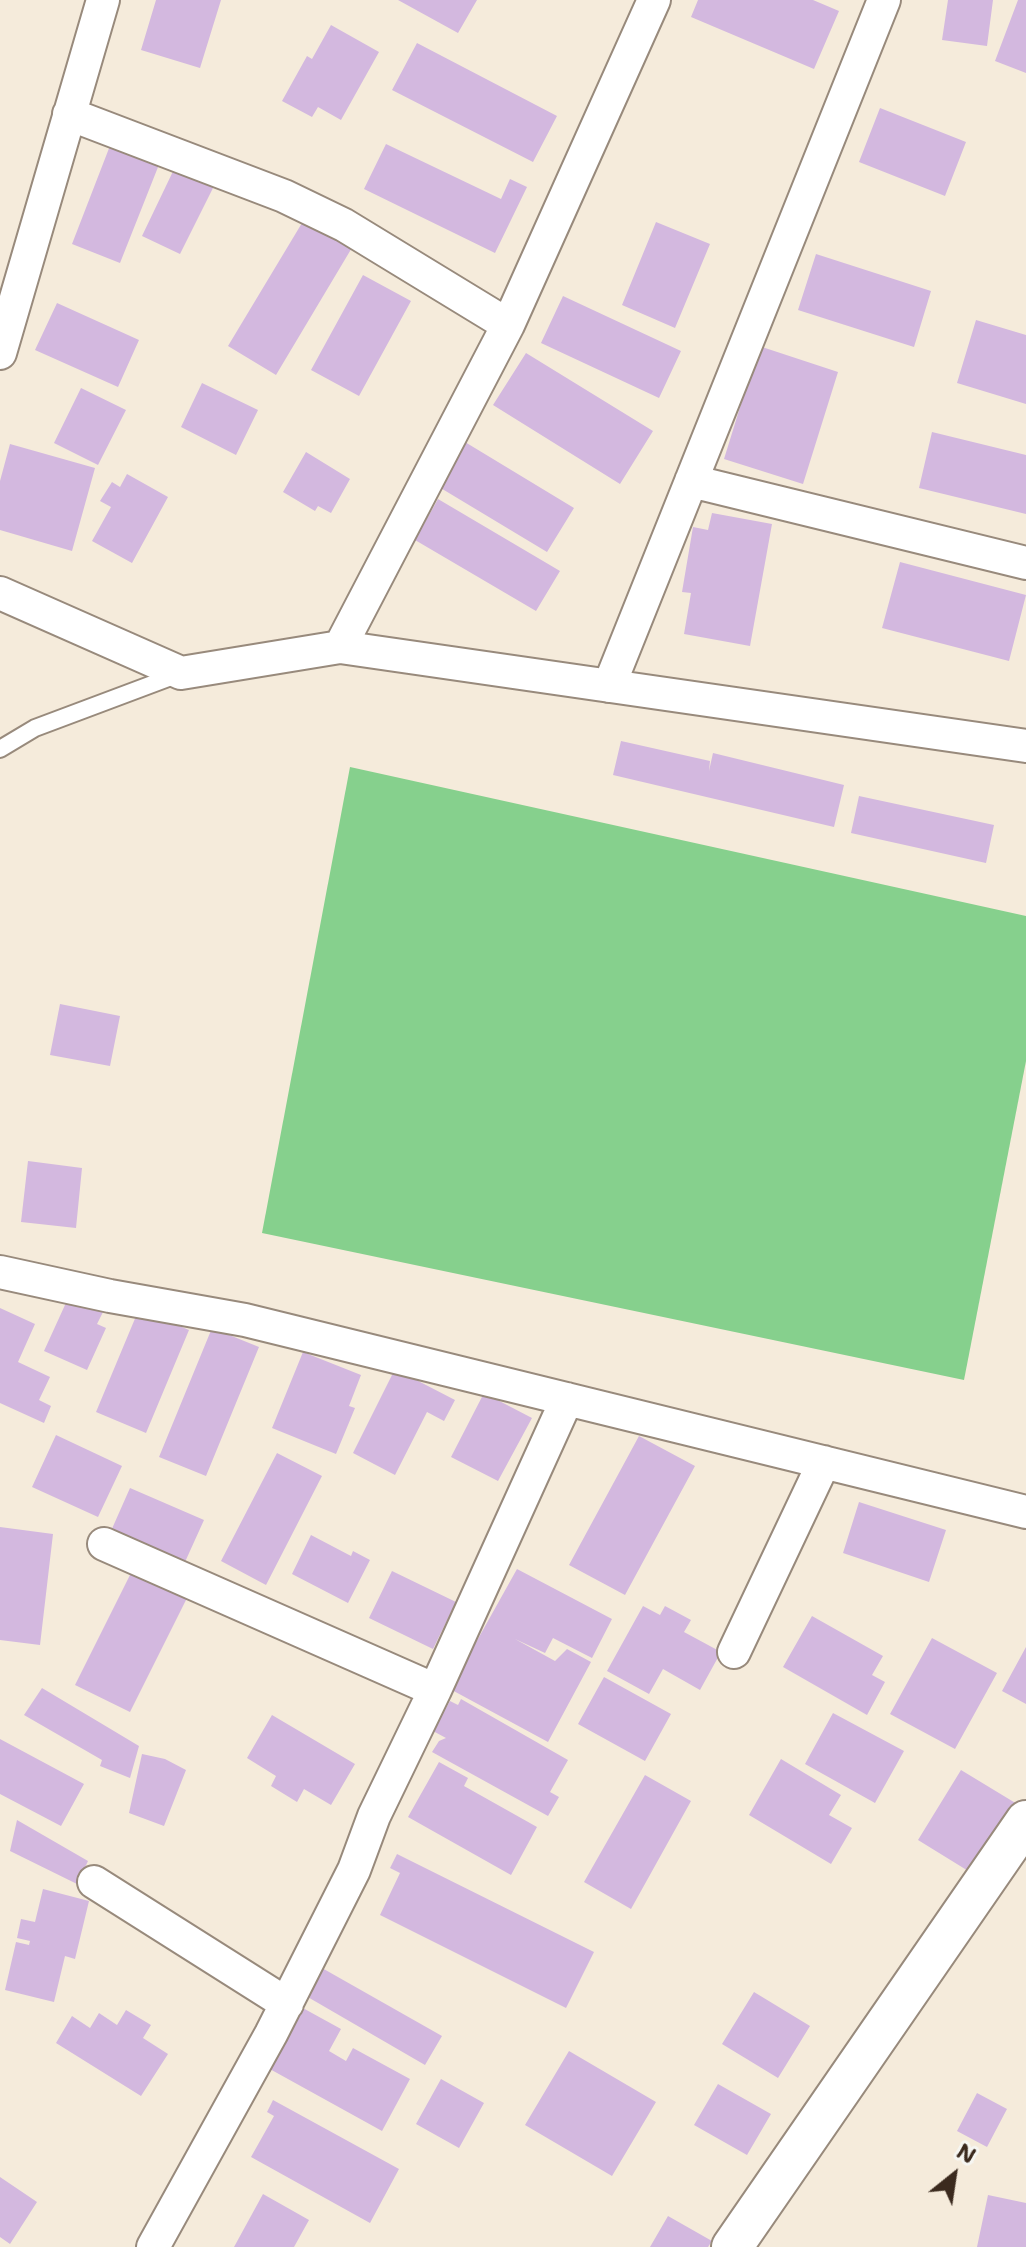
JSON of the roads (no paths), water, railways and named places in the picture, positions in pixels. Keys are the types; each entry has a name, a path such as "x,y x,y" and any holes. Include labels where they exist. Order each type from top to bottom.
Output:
{"street":[{"path":"0,353 103,0"},
{"path":"340,647 508,325 654,0"},
{"path":"609,686 884,0"},
{"path":"69,114 296,202 344,225 508,325"},
{"path":"691,481 1026,563"},
{"path":"0,593 181,673 340,647 1026,746"},
{"path":"0,1272 110,1296 245,1320 1026,1512"},
{"path":"153,2247 287,2004 354,1870 374,1816 435,1690 567,1399"},
{"path":"734,1652 824,1462"},
{"path":"104,1544 435,1690"},
{"path":"732,2247 1026,1821"},
{"path":"94,1882 287,2004"}],"lane":[{"path":"0,749 35,728 181,673"}]}
